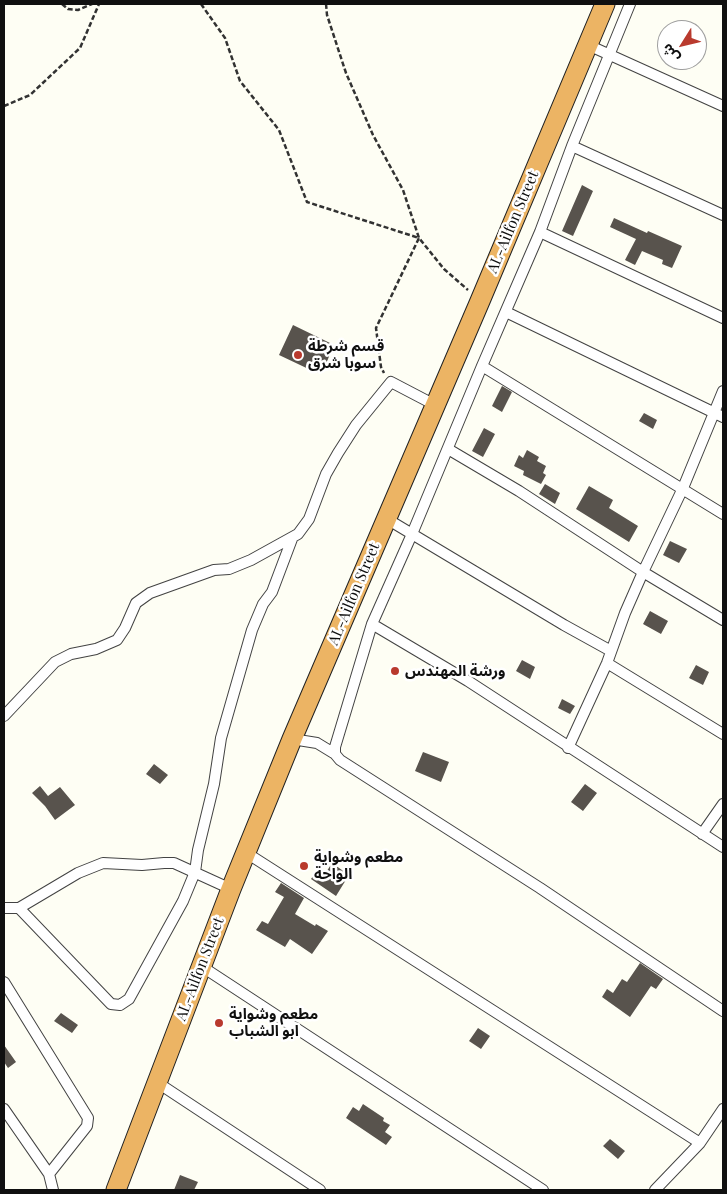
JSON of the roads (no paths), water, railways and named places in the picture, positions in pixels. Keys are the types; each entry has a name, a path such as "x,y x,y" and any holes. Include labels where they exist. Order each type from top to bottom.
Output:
{"highway":[{"name":"AL-Ailfon Street","path":"116,1190 245,852 605,4"}],"street":[{"path":"335,754 335,747 372,624 540,232 572,146 630,4"},
{"path":"588,44 723,106"},
{"path":"572,146 723,215"},
{"path":"540,232 723,318"},
{"path":"506,312 719,414"},
{"path":"482,366 723,514"},
{"path":"5,714 55,662 71,654 96,649 117,640 125,628 136,603 150,593 214,570 229,569 251,560 298,534 309,519 326,474 338,453 356,425 391,382 435,405"},
{"path":"568,748 607,663 625,613 643,572 719,414 723,391"},
{"path":"448,449 519,491 643,572 723,620"},
{"path":"387,519 611,651"},
{"path":"19,908 111,1004 120,1005 129,999 183,901 195,872 198,850 214,784 221,738 252,630 263,604 272,592 292,539"},
{"path":"372,624 468,681 568,748 723,847"},
{"path":"607,663 723,734"},
{"path":"292,739 317,743 335,754 340,760 525,878 723,1011"},
{"path":"702,834 723,804"},
{"path":"245,852 700,1143"},
{"path":"4,908 19,908 78,873 103,863 142,865 174,863 231,889"},
{"path":"201,966 543,1190"},
{"path":"4,982 88,1118 87,1126 49,1174"},
{"path":"158,1083 320,1190"},
{"path":"657,1190 700,1143 723,1108"},
{"path":"4,1109 49,1174 53,1190"}],"place":[{"name":"قسم شرطة سوبا شرق","path":"298,355"},
{"name":"ورشة المهندس","path":"395,671"},
{"name":"مطعم وشواية الواحة","path":"304,866"},
{"name":"مطعم وشواية ابو الشباب","path":"219,1023"}]}
